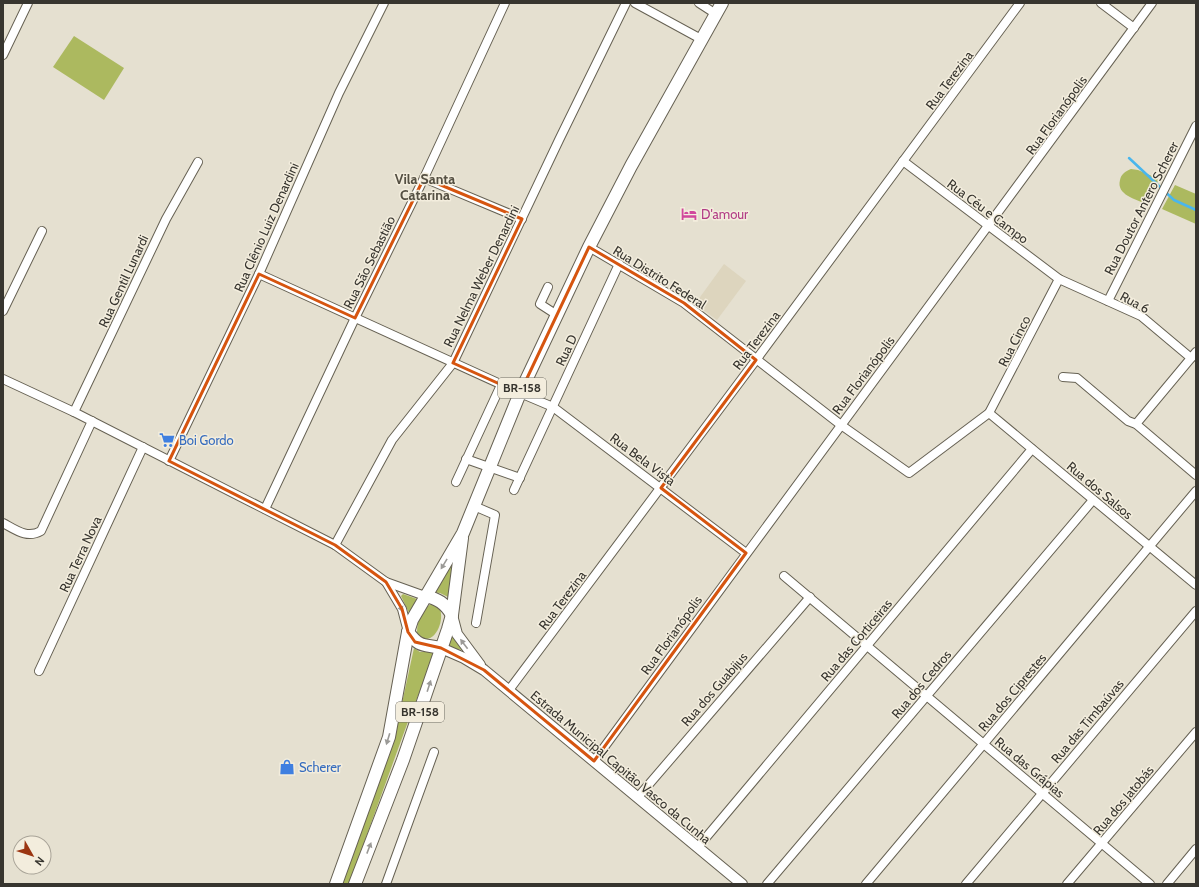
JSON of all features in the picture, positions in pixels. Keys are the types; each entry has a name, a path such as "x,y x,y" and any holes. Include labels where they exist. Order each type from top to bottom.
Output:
{"highway":[{"name":"BR-158","path":"336,884 389,737 408,632 412,620 463,533 520,393 590,247 631,166 719,8"},
{"name":"BR-158","path":"355,884 404,760 452,615 463,533"},
{"path":"425,596 439,600 452,615"},
{"path":"408,632 415,642 422,646 441,648"}],"main road":[{"name":"Estrada Municipal Capitão Vasco da Cunha","path":"452,615 456,634 484,670"},
{"name":"Estrada Municipal Capitão Vasco da Cunha","path":"441,648 464,658 484,670 742,884"}],"street":[{"path":"3,55 28,3"},
{"name":"Rua Clênio Luiz Denardini","path":"169,461 259,274 339,93 384,3"},
{"name":"Rua São Sebastião","path":"265,509 355,318 424,178 505,3"},
{"name":"Rua Nelma Weber Denardini","path":"335,545 392,440 453,362 522,219 558,140 626,3"},
{"path":"636,3 701,39"},
{"path":"699,3 719,8"},
{"name":"Rua Terezina","path":"509,690 661,488 1020,3"},
{"path":"1101,3 1134,28"},
{"name":"Rua Florianópolis","path":"594,761 746,553 989,227 1152,3"},
{"name":"Rua Doutor Antero Scherer","path":"1108,301 1196,126"},
{"name":"Rua Céu e Campo","path":"903,161 1059,279"},
{"name":"Rua Gentil Lunardi","path":"74,412 166,219 198,162"},
{"path":"424,178 522,219"},
{"path":"3,311 42,231"},
{"name":"Rua Distrito Federal","path":"590,247 684,303 841,425 909,473 989,413"},
{"name":"Rua D","path":"514,490 620,264"},
{"name":"Rua Bela Vista","path":"259,274 501,385 553,407 746,553"},
{"name":"Rua 6","path":"1059,279 1141,316 1194,355"},
{"name":"Rua Cinco","path":"989,413 1059,279"},
{"path":"548,287 540,304 557,315"},
{"path":"1136,424 1194,355"},
{"path":"1062,376 1077,378 1128,421 1136,424 1196,475"},
{"path":"3,379 74,412 335,545 386,582 425,596"},
{"path":"456,482 501,385"},
{"name":"Rua dos Salsos","path":"989,413 1196,585"},
{"path":"3,524 27,535 41,531 92,421"},
{"name":"Rua Terra Nova","path":"39,671 142,447"},
{"name":"Rua das Corticeiras","path":"698,847 1032,449"},
{"path":"466,458 520,478"},
{"name":"Rua dos Ciprestes","path":"866,884 1196,491"},
{"name":"Rua dos Cedros","path":"767,884 1093,500"},
{"path":"474,506 495,515 476,623"},
{"name":"Rua das Grápias","path":"784,576 1150,884"},
{"path":"386,582 402,609 408,632"},
{"name":"Rua dos Guabijus","path":"638,798 810,597"},
{"name":"Rua das Timbaúvas","path":"966,884 1196,611"},
{"name":"Rua dos Jatobás","path":"1067,884 1196,732"},
{"path":"386,884 434,752"},
{"path":"1167,884 1196,849"}],"highlighted area":[{"path":"424,178 522,219 453,363 520,393 589,247 684,303 756,360 661,488 746,553 594,761 484,670 441,648 415,642 408,632 402,609 386,582 335,545 169,461 259,274 355,318"}],"shaded area":[{"path":"724,264 746,281 717,320 695,304"}],"green space":[{"path":"74,36 124,68 104,100 53,67"},
{"path":"1131,169 1138,170 1159,179 1146,204 1128,196 1121,189 1121,176"},
{"path":"1175,185 1196,194 1196,224 1162,209"},
{"path":"454,561 448,597 440,593 432,592 446,566"},
{"path":"403,594 417,599 409,613 401,596"},
{"path":"433,604 440,609 440,624 436,633 432,637 423,639 417,633 420,615 425,608"},
{"path":"453,633 458,644 462,650 448,647"},
{"path":"414,648 420,652 434,652 349,884 341,884 397,726"}],"waterway":[{"path":"1129,158 1174,200 1196,210"}],"place":[{"name":"D'amour","path":"689,214"},
{"name":"Boi Gordo","path":"167,440"},
{"name":"Scherer","path":"287,767"}],"district":[{"name":"Vila Santa Catarina","path":"425,188"}]}
